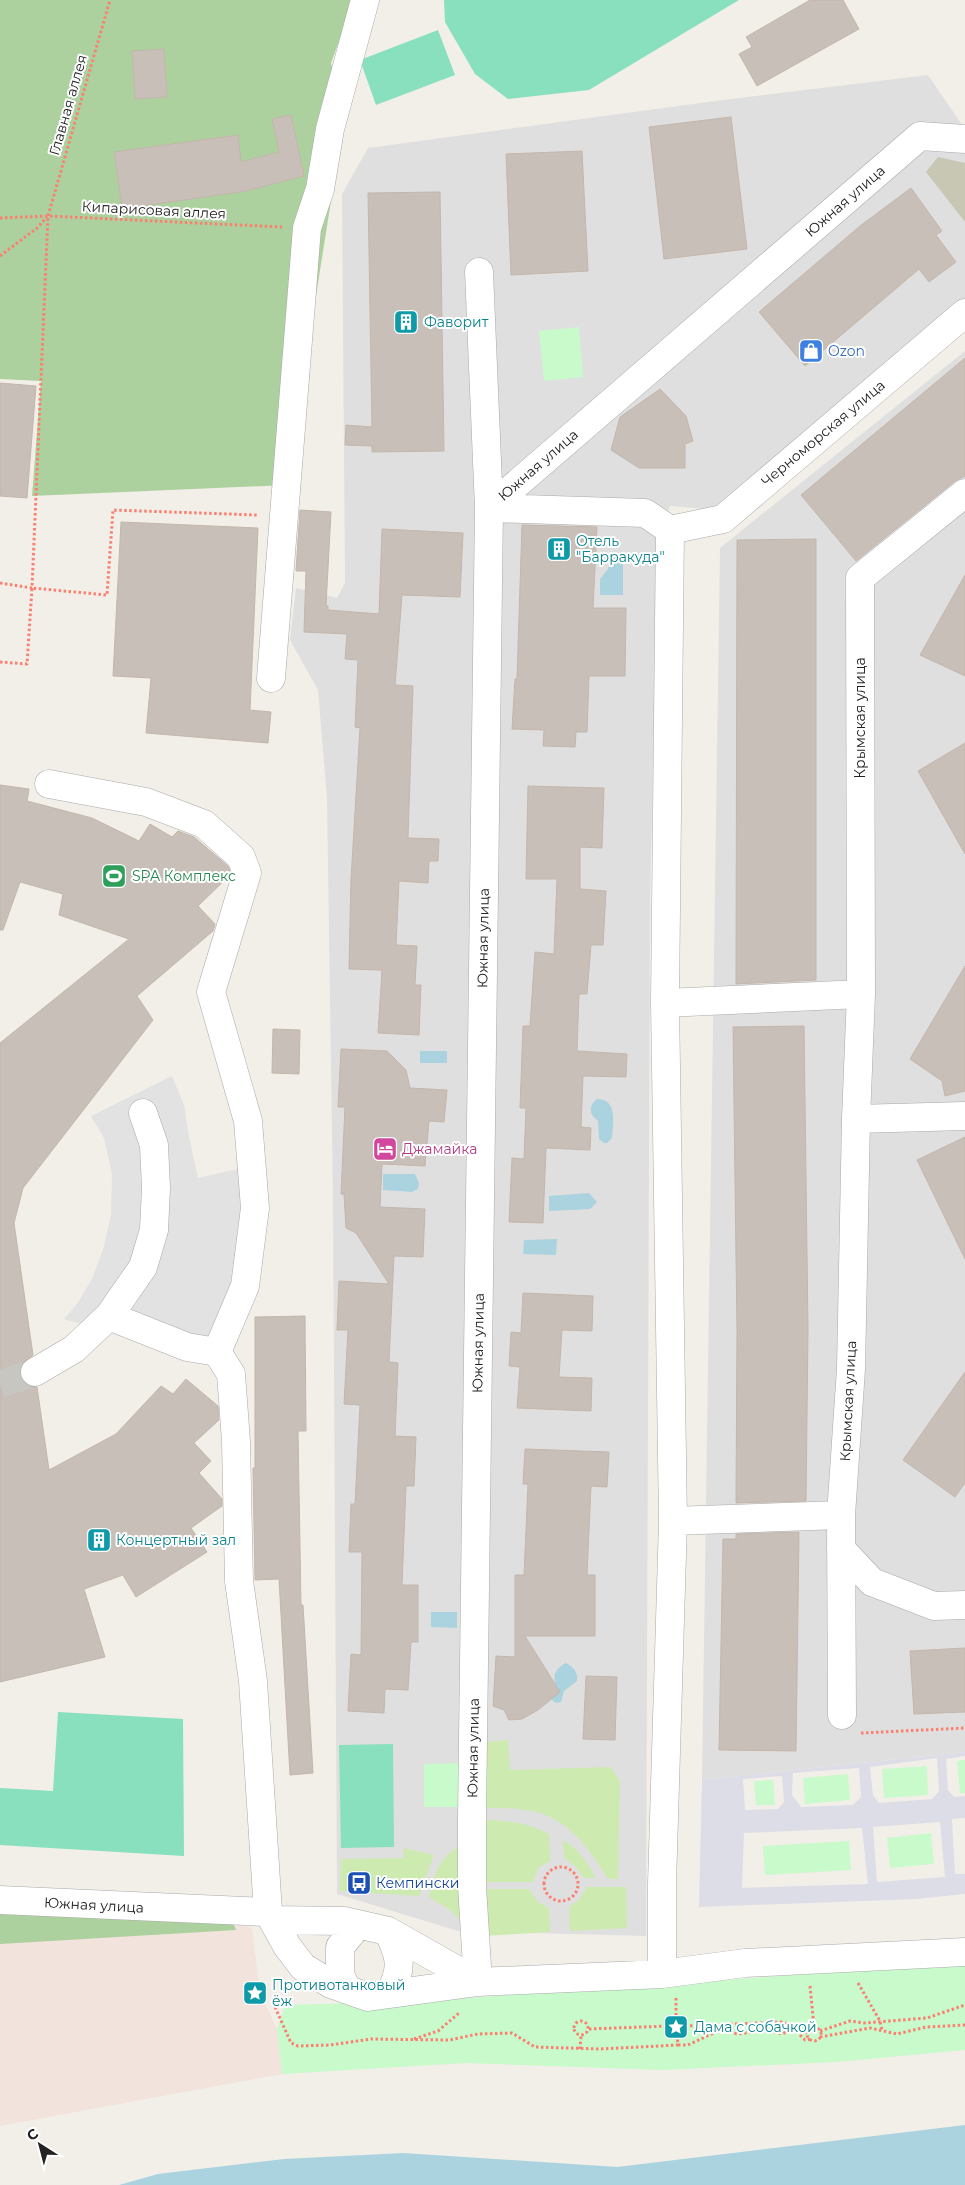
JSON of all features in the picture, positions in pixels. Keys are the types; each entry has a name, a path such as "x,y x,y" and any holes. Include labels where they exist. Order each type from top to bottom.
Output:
{"street":[{"path":"271,678 307,228 320,189 330,129 365,0"},
{"name":"Южная улица","path":"478,1982 472,1886 472,1817 488,508 920,136 965,138"},
{"path":"479,272 488,508 645,513 670,530 665,1003 673,1521 662,1884 669,1981"},
{"name":"Черноморская улица","path":"670,530 723,519 965,313"},
{"name":"Крымская улица","path":"842,1715 841,1515 851,1369 856,1119 861,994 860,578 965,494"},
{"path":"48,784 146,802 204,824 241,856 247,873 211,992 248,1121 255,1208 245,1286 217,1352"},
{"path":"665,1003 861,994"},
{"path":"35,1372 74,1349 108,1316 143,1267 154,1230 156,1188 154,1146 142,1113"},
{"path":"856,1119 965,1116"},
{"path":"108,1316 187,1347 217,1352 231,1374 236,1441 239,1581 253,1682 270,1916 303,1967 331,1984 368,1996 478,1982 585,1978 669,1981 745,1964 965,1952"},
{"path":"673,1521 841,1515"},
{"path":"841,1549 872,1582 934,1606 965,1605"},
{"name":"Южная улица","path":"0,1900 344,1921 388,1930 478,1982"},
{"path":"347,1990 340,1974 340,1947 358,1925"},
{"path":"388,1930 397,1951 399,1967 399,1974 389,1994"}],"path":[{"name":"Главная аллея","path":"0,662 27,664 48,216 110,0"},
{"name":"Кипарисовая аллея","path":"0,218 48,216 307,228"},
{"path":"0,256 36,228 48,216"},
{"path":"0,583 107,595 113,510 260,515"},
{"path":"842,1715 857,1733 965,1728"},
{"path":"561,1867 570,1869 575,1874 578,1883 578,1889 574,1896 561,1902 552,1899 546,1893 544,1885 548,1873 561,1867"},
{"path":"854,1976 880,2021 882,2031"},
{"path":"810,1980 812,2028 807,2034 810,2040"},
{"path":"669,1981 676,2018"},
{"path":"685,2026 781,2022 820,2031 850,2021 864,2023 927,2018 965,2005"},
{"path":"275,2007 291,2043 298,2046 371,2039 449,2040 478,2034 512,2033 535,2047 580,2049 688,2045 720,2030 738,2034 767,2030 782,2034 794,2029 804,2040 815,2040 820,2037 870,2028 897,2034 926,2027 965,2025"},
{"path":"411,2040 438,2031 462,2011"},
{"path":"676,2018 683,2021 685,2026 683,2032 678,2035 671,2033 668,2026 669,2021 676,2018"},
{"path":"581,2036 574,2031 575,2024 580,2021 584,2022 589,2028"},
{"path":"589,2028 668,2026"},
{"path":"581,2036 586,2034 589,2028"},
{"path":"820,2031 820,2037"},
{"path":"678,2035 678,2045"},
{"path":"580,2049 581,2036"}],"shaded area":[{"path":"928,75 965,129 965,311 728,511 670,506 658,542 650,900 646,1936 458,1931 337,1894 333,1198 327,798 318,690 290,640 296,588 337,598 345,583 342,194 368,148 715,101"},
{"path":"938,157 965,163 965,222 926,172"},
{"path":"965,351 965,1752 702,1780 720,548"},
{"path":"172,1076 184,1105 198,1178 252,1166 241,1289 211,1334 190,1360 146,1343 64,1319 77,1304 92,1279 104,1247 111,1215 112,1174 104,1138 91,1116"},
{"path":"965,1752 965,1756 946,1759 948,1790 954,1797 965,1796 965,1818 952,1819 955,1874 965,1874 965,1894 916,1899 699,1907 702,1780","holes":["937,1758 939,1791 932,1799 879,1803 873,1795 870,1767","859,1768 861,1797 853,1805 801,1807 792,1795 793,1773","782,1776 784,1802 778,1809 745,1810 743,1779","940,1822 945,1877 877,1882 873,1827","862,1828 868,1884 742,1888 744,1833"]},
{"path":"241,1925 252,1928 260,1993 277,2029 282,2074 0,2126 0,1937"}],"green space":[{"path":"0,0 362,0 349,14 331,63 344,119 286,485 32,496 41,381 0,379"},
{"path":"444,0 739,0 589,90 508,99 475,74 445,22"},
{"path":"438,30 455,75 376,105 360,60"},
{"path":"579,327 583,377 544,381 539,331"},
{"path":"58,1712 183,1719 184,1856 0,1845 0,1788 53,1791"},
{"path":"508,1740 510,1770 611,1767 620,1781 618,1879 608,1879 581,1841 554,1819 529,1811 508,1808 486,1808 485,1742"},
{"path":"393,1744 394,1847 341,1848 339,1745"},
{"path":"965,1760 965,1793 960,1793 957,1761"},
{"path":"463,1763 463,1807 424,1807 424,1764"},
{"path":"927,1766 928,1795 884,1798 882,1769"},
{"path":"848,1774 850,1800 805,1804 803,1778"},
{"path":"773,1780 775,1805 756,1805 754,1781"},
{"path":"484,1820 517,1823 549,1834 550,1861 538,1868 533,1882 480,1882"},
{"path":"931,1833 934,1864 890,1868 887,1838"},
{"path":"563,1840 574,1847 582,1856 596,1878 584,1878 575,1866 564,1858"},
{"path":"849,1841 851,1870 765,1875 763,1846"},
{"path":"459,1846 462,1915 460,1920 450,1910 429,1897 435,1874 441,1862"},
{"path":"404,1848 434,1855 419,1896 340,1891 341,1859 403,1858"},
{"path":"587,1887 626,1887 627,1928 570,1931 569,1907 579,1900"},
{"path":"479,1889 529,1889 538,1902 549,1908 550,1932 483,1936"},
{"path":"0,1910 231,1917 236,1930 0,1944"},
{"path":"965,1963 965,2050 836,2062 661,2070 465,2063 282,2074 277,2029 285,2005 426,2001"}],"water":[{"path":"611,556 623,556 623,595 600,595 600,579 608,569"},
{"path":"420,1051 447,1051 447,1063 420,1063"},
{"path":"597,1099 608,1103 613,1113 612,1138 607,1143 599,1139 598,1121 591,1113 592,1104"},
{"path":"383,1174 415,1174 419,1183 418,1189 412,1192 383,1190"},
{"path":"589,1193 597,1202 590,1209 549,1211 549,1196"},
{"path":"557,1239 556,1255 523,1254 524,1240"},
{"path":"431,1612 457,1612 457,1628 431,1627"},
{"path":"566,1663 575,1670 577,1681 564,1691 561,1702 556,1703 552,1700 557,1689 554,1677 559,1668"},
{"path":"965,2125 965,2185 119,2185 158,2174 284,2159 403,2153 617,2167"}],"building":[{"path":"810,0 843,0 859,29 757,86 739,54 752,47 746,37"},
{"path":"164,49 167,97 135,99 132,51"},
{"path":"291,115 304,176 246,191 122,209 114,152 238,135 241,162 279,152 272,119"},
{"path":"731,117 747,249 664,259 649,127"},
{"path":"582,151 588,271 511,275 506,154"},
{"path":"911,188 942,231 936,235 956,262 929,282 919,269 805,366 759,312 860,226"},
{"name":"Фаворит","path":"440,192 444,451 372,452 372,446 345,445 346,425 372,427 368,193"},
{"path":"965,358 965,476 955,481 856,561 801,495"},
{"path":"0,383 36,386 27,498 0,496"},
{"path":"660,389 686,416 693,441 685,444 685,468 639,468 611,450 620,417"},
{"path":"300,510 331,512 326,606 328,606 328,610 379,614 382,529 463,533 460,597 402,595 395,685 413,686 408,838 439,839 438,861 429,861 428,883 399,881 396,945 417,946 415,985 421,985 419,1035 378,1033 382,970 349,969 351,879 360,728 355,727 358,660 345,659 347,634 304,632 306,571 296,571"},
{"path":"121,522 258,528 250,710 271,712 268,743 146,733 151,678 113,676"},
{"path":"522,525 597,527 593,608 626,608 625,676 589,676 587,732 576,732 575,747 543,746 544,730 512,729 515,679 517,679"},
{"path":"816,539 816,980 736,984 737,540"},
{"path":"965,575 965,676 920,655"},
{"path":"965,743 965,854 918,771"},
{"path":"0,785 29,789 27,801 92,818 139,841 150,824 172,837 178,831 194,837 228,866 231,874 198,906 215,924 213,931 137,996 153,1020 23,1188 14,1223 33,1355 22,1364 19,1373 27,1385 37,1387 49,1470 116,1434 161,1386 173,1394 186,1379 218,1406 219,1420 194,1443 211,1461 199,1473 222,1499 222,1506 191,1528 207,1552 136,1597 123,1575 84,1589 105,1657 0,1682 0,1043 129,939 59,915 63,894 20,882 3,930 0,930"},
{"path":"528,786 604,788 602,848 580,847 580,889 606,891 603,945 591,945 587,994 579,994 577,1051 627,1054 626,1077 583,1076 581,1127 591,1128 590,1150 546,1148 543,1223 509,1222 512,1158 524,1159 526,1108 520,1108 523,1026 530,1026 535,952 554,954 557,879 526,879"},
{"path":"965,966 965,1091 945,1096 942,1081 910,1059"},
{"path":"804,1026 808,1329 806,1501 736,1503 737,1330 733,1027"},
{"path":"273,1029 300,1030 299,1074 272,1073"},
{"path":"341,1049 387,1051 406,1070 410,1088 447,1090 444,1122 429,1121 425,1166 382,1164 380,1207 425,1209 423,1257 394,1256 389,1362 398,1363 395,1436 416,1437 414,1486 406,1486 402,1585 418,1585 418,1642 411,1642 408,1690 385,1689 384,1713 348,1711 351,1654 361,1655 362,1552 349,1552 351,1504 355,1504 360,1405 344,1404 348,1330 337,1330 339,1281 389,1284 356,1233 346,1228 344,1194 341,1194 345,1107 338,1107"},
{"path":"965,1137 965,1259 917,1160"},
{"path":"523,1293 593,1296 592,1331 562,1330 559,1377 592,1378 591,1411 517,1408 520,1367 509,1366 511,1332 521,1333"},
{"path":"305,1316 306,1431 298,1431 301,1605 303,1605 313,1773 290,1775 279,1579 255,1580 253,1468 255,1468 255,1317"},
{"path":"965,1372 965,1483 955,1497 903,1460"},
{"path":"525,1449 609,1452 607,1487 591,1486 587,1575 595,1575 595,1636 525,1636 560,1692 538,1710 522,1719 509,1720 504,1710 493,1706 496,1656 515,1657 515,1575 524,1575 528,1484 523,1484"},
{"path":"799,1532 796,1751 719,1750 723,1539 736,1539 736,1534"},
{"path":"965,1648 965,1712 914,1714 910,1651"},
{"path":"586,1676 617,1677 615,1740 583,1739"}],"tunnel":[{"path":"0,1384 35,1372"}],"place":[{"name":"Фаворит","path":"406,322"},
{"name":"Ozon","path":"811,351"},
{"name":"Отель \"Барракуда\"","path":"559,549"},
{"name":"SPA Комплекс","path":"114,876"},
{"name":"Джамайка","path":"385,1149"},
{"name":"Концертный зал","path":"99,1540"},
{"name":"Кемпински","path":"359,1883"},
{"name":"Противотанковый ёж","path":"255,1993"},
{"name":"Дама с собачкой","path":"676,2027"}]}
